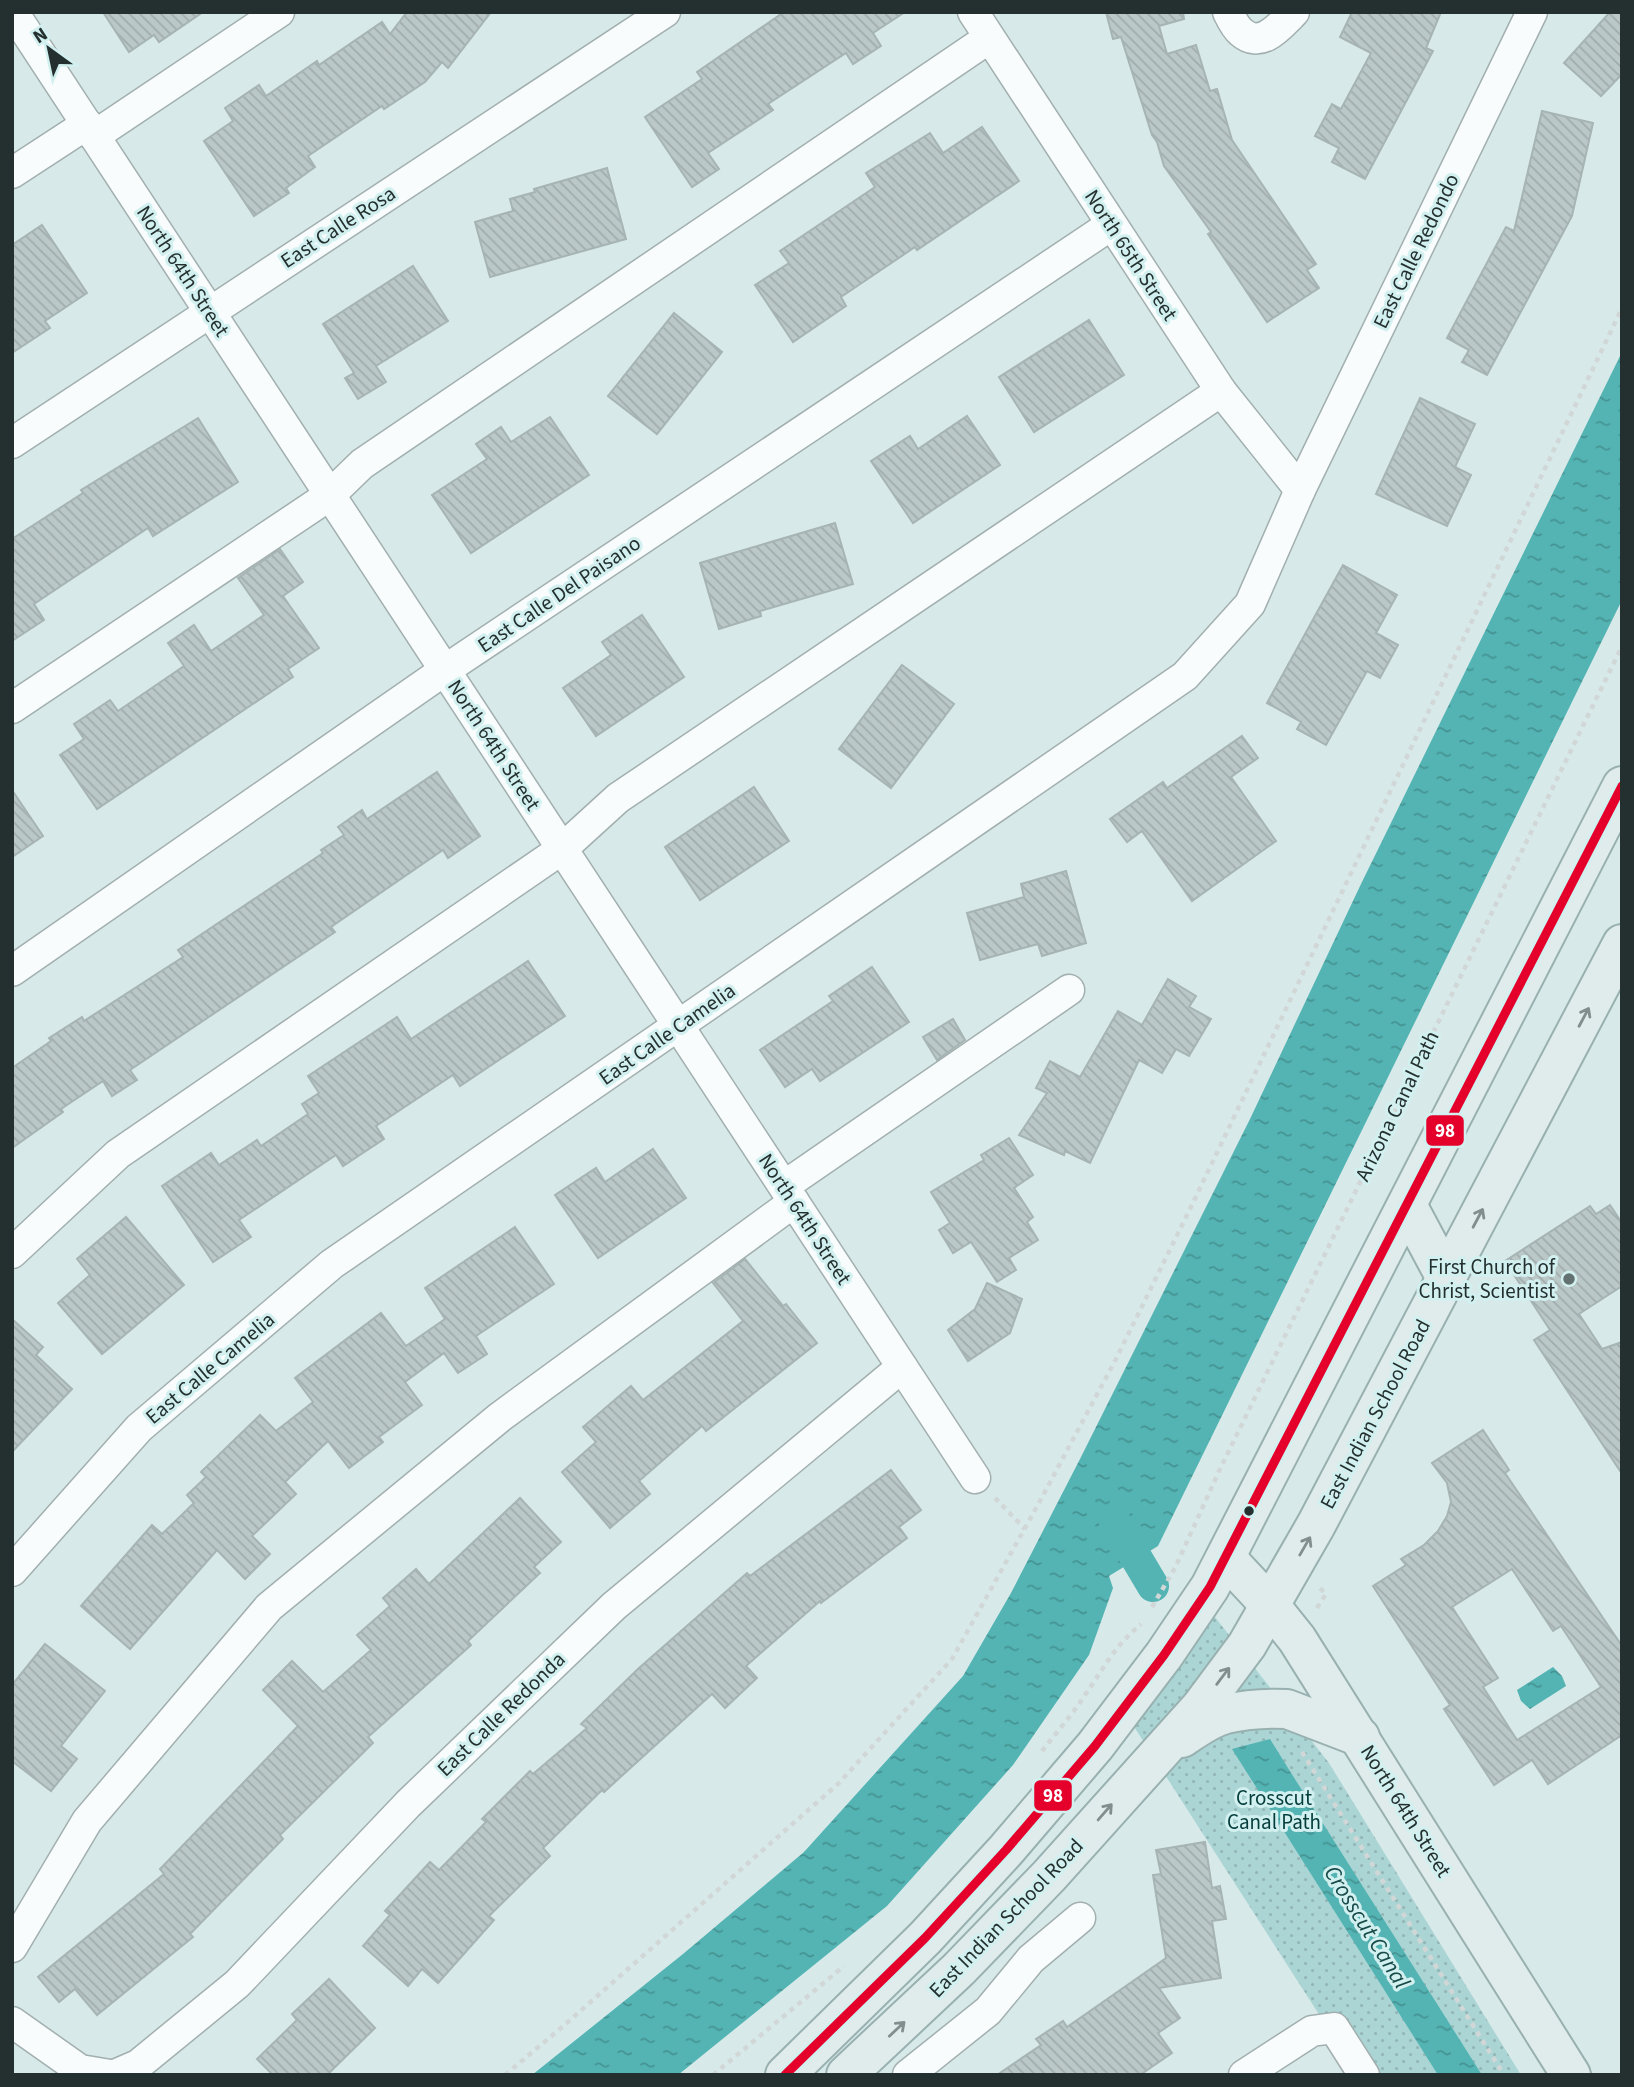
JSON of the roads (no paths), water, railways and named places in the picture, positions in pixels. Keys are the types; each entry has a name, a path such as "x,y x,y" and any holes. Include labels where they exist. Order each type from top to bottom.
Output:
{"main road":[{"path":"785,2075 925,1938 1006,1850 1086,1756 1164,1655 1210,1587 1622,786"},
{"name":"East Indian School Road","path":"846,2075 968,1960 1049,1876 1200,1708 1247,1645 1316,1525 1622,944"},
{"path":"1407,1205 1446,1278"},
{"name":"North 64th Street","path":"1226,1558 1297,1639 1571,2075"},
{"name":"East Indian School Road","path":"1158,1754 1203,1724 1225,1714 1276,1709 1287,1709 1360,1737"}],"street":[{"name":"North 64th Street","path":"13,12 975,1478"},
{"path":"12,173 90,130 279,12"},
{"name":"East Calle Rosa","path":"12,443 665,12"},
{"name":"North 65th Street","path":"973,12 1221,391 1300,490"},
{"path":"1228,12 1241,33 1256,39 1272,34 1293,12"},
{"name":"East Calle Redondo","path":"1300,490 1532,12"},
{"path":"12,708 330,495 362,464 989,38"},
{"name":"East Calle Del Paisano","path":"12,971 445,670 1111,225"},
{"path":"12,1253 118,1154 562,849 618,798 1221,391"},
{"name":"East Calle Camelia","path":"12,1571 139,1428 332,1264 1185,676 1250,604 1300,490"},
{"path":"12,1947 87,1821 269,1607 499,1417 789,1194 1069,990"},
{"name":"East Calle Redonda","path":"112,2075 138,2065 237,1984 408,1804 614,1606 902,1367"},
{"path":"908,2075 988,2011 1031,1959 1080,1918"},
{"path":"12,2022 80,2070 112,2075"},
{"path":"1244,2075 1312,2031 1334,2028 1364,2075"}],"water":[{"path":"1622,352 1622,600 1158,1546 1109,1576 1113,1588 1089,1655 1013,1765 887,1906 678,2075 532,2075 683,1954 804,1852 963,1676 1011,1593 1250,1119 1361,884"},
{"path":"1553,1667 1562,1676 1566,1686 1530,1709 1521,1701 1517,1690"},
{"name":"Crosscut Canal","path":"1270,1739 1482,2075 1438,2075 1232,1749"}],"waterway":[{"path":"1115,1522 1153,1586"}],"place":[{"name":"First Church of Christ, Scientist","path":"1569,1279"}],"park label":[{"name":"Crosscut Canal Path","path":"1274,1810"}]}
